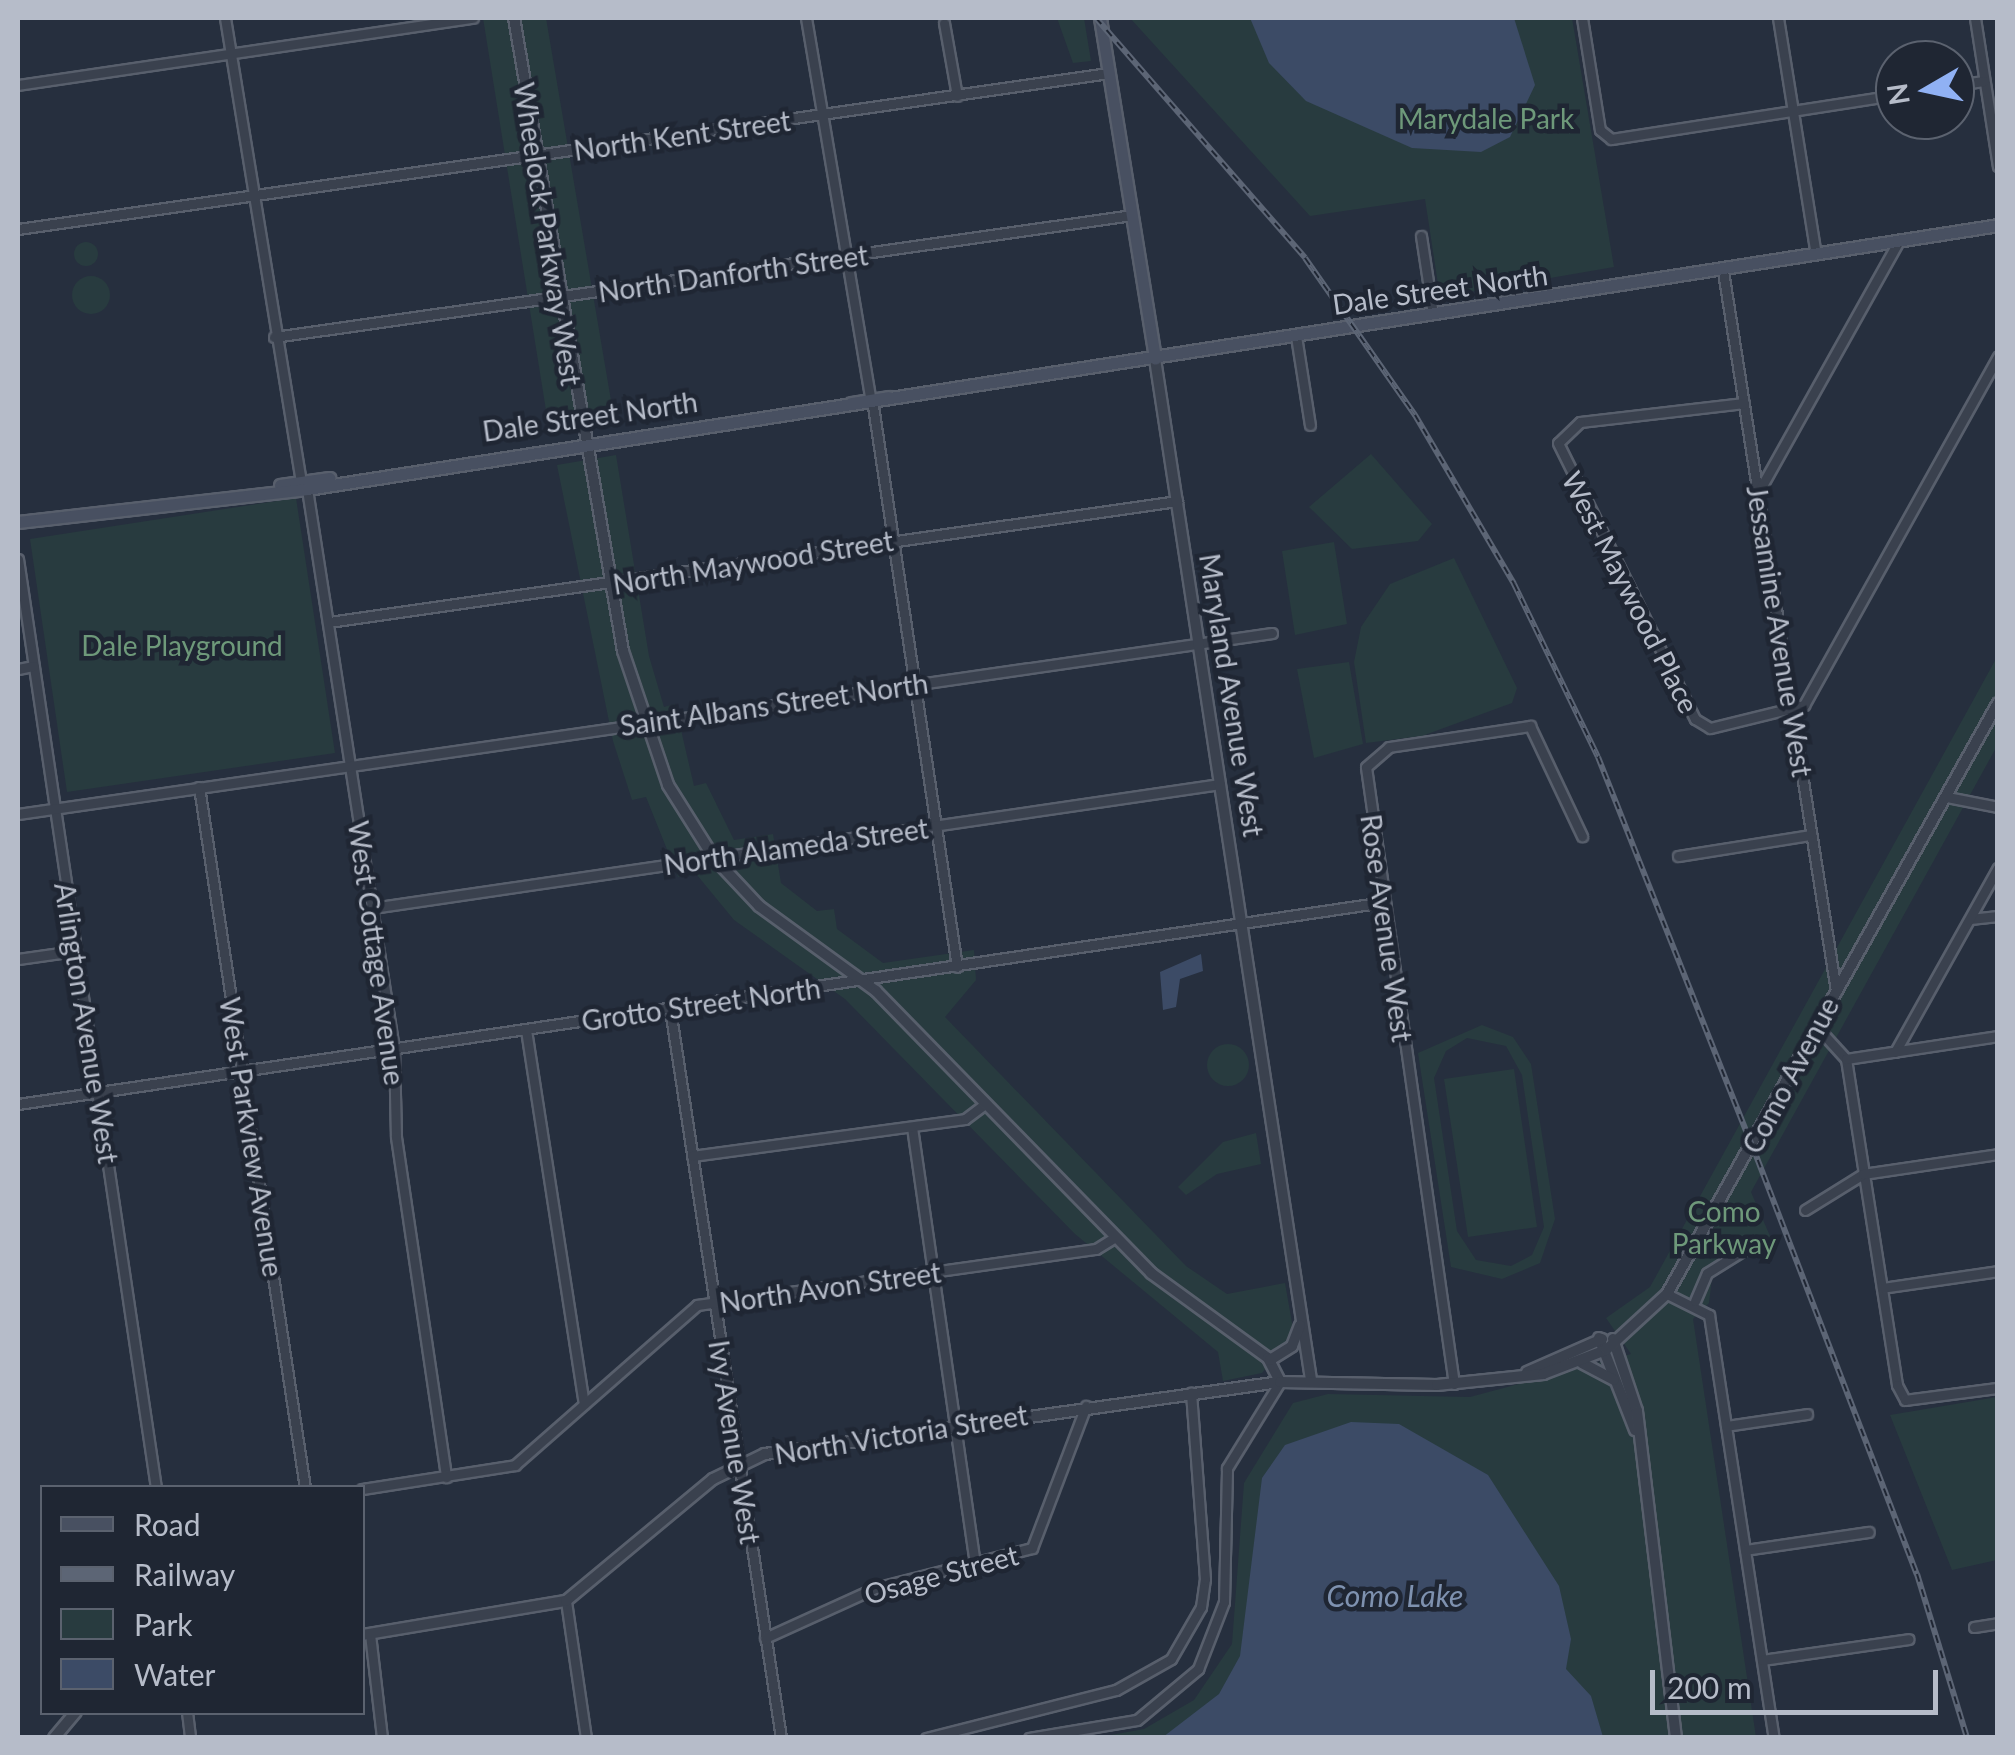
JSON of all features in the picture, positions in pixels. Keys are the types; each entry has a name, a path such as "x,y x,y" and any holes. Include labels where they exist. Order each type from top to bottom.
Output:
{"main road":[{"name":"Maryland Avenue West","path":"1100,18 1155,359"},
{"name":"Dale Street North","path":"18,522 276,486 307,489 338,478 1155,359 1998,226"},
{"name":"Dale Street North","path":"276,486 300,476 338,478"}],"street":[{"path":"225,18 274,337 300,476"},
{"path":"18,85 473,18"},
{"name":"Wheelock Parkway West","path":"514,18 582,442 640,722 714,858 767,913 862,980 1115,1237 1206,1322 1270,1360"},
{"path":"806,18 844,257 872,400 957,966"},
{"path":"1582,18 1604,136 1875,98"},
{"path":"1778,18 1816,254"},
{"path":"1974,18 1998,166"},
{"path":"944,24 957,96"},
{"name":"North Kent Street","path":"18,229 1108,74"},
{"path":"1975,82 1984,81"},
{"name":"North Danforth Street","path":"274,337 1132,215"},
{"path":"1421,236 1433,314"},
{"path":"1758,493 1899,240"},
{"name":"Jessamine Avenue West","path":"1724,270 1836,991"},
{"path":"1296,336 1310,425"},
{"path":"1793,714 1998,356"},
{"name":"Maryland Avenue West","path":"1155,359 1311,1380"},
{"name":"West Maywood Place","path":"1744,403 1576,423 1558,450 1697,722 1793,714"},
{"name":"West Cottage Avenue","path":"307,489 394,1049 396,1137 446,1477"},
{"name":"North Maywood Street","path":"329,622 1177,501"},
{"name":"Arlington Avenue West","path":"18,559 156,1485"},
{"name":"Saint Albans Street North","path":"18,814 1272,634"},
{"path":"18,668 34,666"},
{"name":"Como Avenue","path":"1668,1294 1998,703"},
{"name":"Rose Avenue West","path":"1454,1384 1366,767 1378,750 1530,726 1582,836"},
{"name":"North Alameda Street","path":"372,908 1220,784"},
{"name":"West Parkview Avenue","path":"199,787 305,1485"},
{"path":"1947,797 1998,807"},
{"path":"1678,856 1812,836"},
{"path":"1895,1052 1998,868"},
{"name":"Grotto Street North","path":"18,1104 1384,902"},
{"path":"1970,919 1998,916"},
{"path":"18,959 74,951"},
{"name":"Ivy Avenue West","path":"670,1008 781,1738"},
{"path":"1816,1026 1846,1059 1882,1288 1905,1400 1998,1388"},
{"path":"526,1030 584,1404"},
{"path":"1846,1059 1998,1036"},
{"path":"692,1156 965,1119 986,1103"},
{"path":"912,1127 975,1564"},
{"path":"1805,1210 1863,1174 1998,1154"},
{"name":"North Avon Street","path":"365,1489 515,1465 697,1304 1096,1249 1115,1237"},
{"path":"1695,1302 1707,1273 1752,1246"},
{"path":"1882,1288 1998,1271"},
{"path":"1606,1350 1613,1339 1668,1294 1695,1302 1709,1315 1774,1738"},
{"path":"1029,1738 1137,1720 1198,1670 1224,1602 1226,1468 1280,1382 1270,1360 1292,1346 1302,1319"},
{"path":"1526,1372 1599,1338 1613,1339"},
{"path":"1599,1338 1639,1440"},
{"path":"1613,1339 1639,1440 1676,1680 1676,1738"},
{"name":"North Victoria Street","path":"366,1635 566,1601 738,1462 1086,1406 1280,1382 1454,1384 1576,1364 1606,1350"},
{"path":"1576,1364 1602,1368 1620,1389"},
{"path":"926,1738 1116,1690 1171,1659 1201,1608 1205,1579 1191,1394"},
{"name":"Osage Street","path":"765,1638 875,1588 975,1564 1040,1541 1086,1406"},
{"path":"1726,1426 1807,1414"},
{"path":"1746,1550 1869,1532"},
{"path":"566,1601 586,1738"},
{"path":"1974,1627 1998,1623"},
{"path":"366,1635 382,1738"},
{"path":"1762,1660 1909,1638"},
{"path":"54,1738 73,1715"}],"green space":[{"path":"483,18 546,18 614,418 549,429"},
{"path":"1057,18 1084,18 1091,61 1073,63"},
{"name":"Marydale Park","path":"1130,18 1572,18 1614,267 1440,297 1425,199 1310,216"},
{"path":"86,242 98,254 86,266 74,254"},
{"path":"91,276 105,281 110,295 105,309 91,314 77,309 72,295 77,281"},
{"path":"1371,454 1432,524 1418,541 1352,549 1309,507"},
{"path":"616,455 649,656 664,707 675,704 694,786 706,783 734,840 773,834 781,883 817,911 834,909 837,929 883,963 974,950 976,980 945,1017 1186,1266 1227,1294 1285,1283 1294,1334 1262,1373 1223,1381 1218,1352 1075,1234 845,999 734,920 697,875 678,877 646,797 632,800 613,741 557,465"},
{"name":"Dale Playground","path":"296,498 335,753 67,792 30,539"},
{"path":"1334,542 1347,624 1295,635 1282,551"},
{"path":"1454,558 1517,688 1512,703 1422,736 1366,743 1354,662 1361,627 1390,584"},
{"name":"Como Parkway","path":"1997,657 1997,746 1751,1192 1773,1243 1712,1278 1709,1303 1693,1319 1756,1737 1094,1738 1144,1729 1194,1700 1232,1644 1244,1483 1293,1403 1328,1394 1470,1397 1631,1354 1606,1318 1650,1287"},
{"path":"1349,662 1363,744 1314,758 1297,669"},
{"path":"1482,1025 1513,1037 1531,1064 1555,1219 1540,1263 1502,1279 1451,1267 1418,1053","holes":["1467,1038 1506,1046 1522,1075 1544,1227 1532,1255 1511,1266 1476,1260 1457,1231 1434,1078 1446,1051"]},
{"path":"1228,1044 1243,1050 1249,1065 1243,1080 1228,1086 1213,1080 1207,1065 1213,1050"},
{"path":"1514,1069 1537,1227 1468,1237 1444,1079"},
{"path":"1256,1133 1261,1164 1217,1174 1186,1195 1178,1187 1223,1142"},
{"path":"1997,1397 1997,1560 1952,1570 1890,1415"}],"water":[{"path":"1250,18 1514,18 1535,85 1510,137 1481,152 1412,148 1306,101 1269,63"},
{"path":"1201,954 1203,971 1180,979 1176,1007 1163,1010 1160,972"},
{"name":"Como Lake","path":"1351,1422 1399,1424 1488,1475 1559,1586 1571,1639 1566,1669 1591,1696 1603,1737 1163,1737 1219,1694 1240,1656 1262,1478 1285,1445"}],"railway":[{"path":"1096,18 1305,258 1415,415 1514,584 1598,757 1752,1145 1917,1574 1967,1738"}]}
